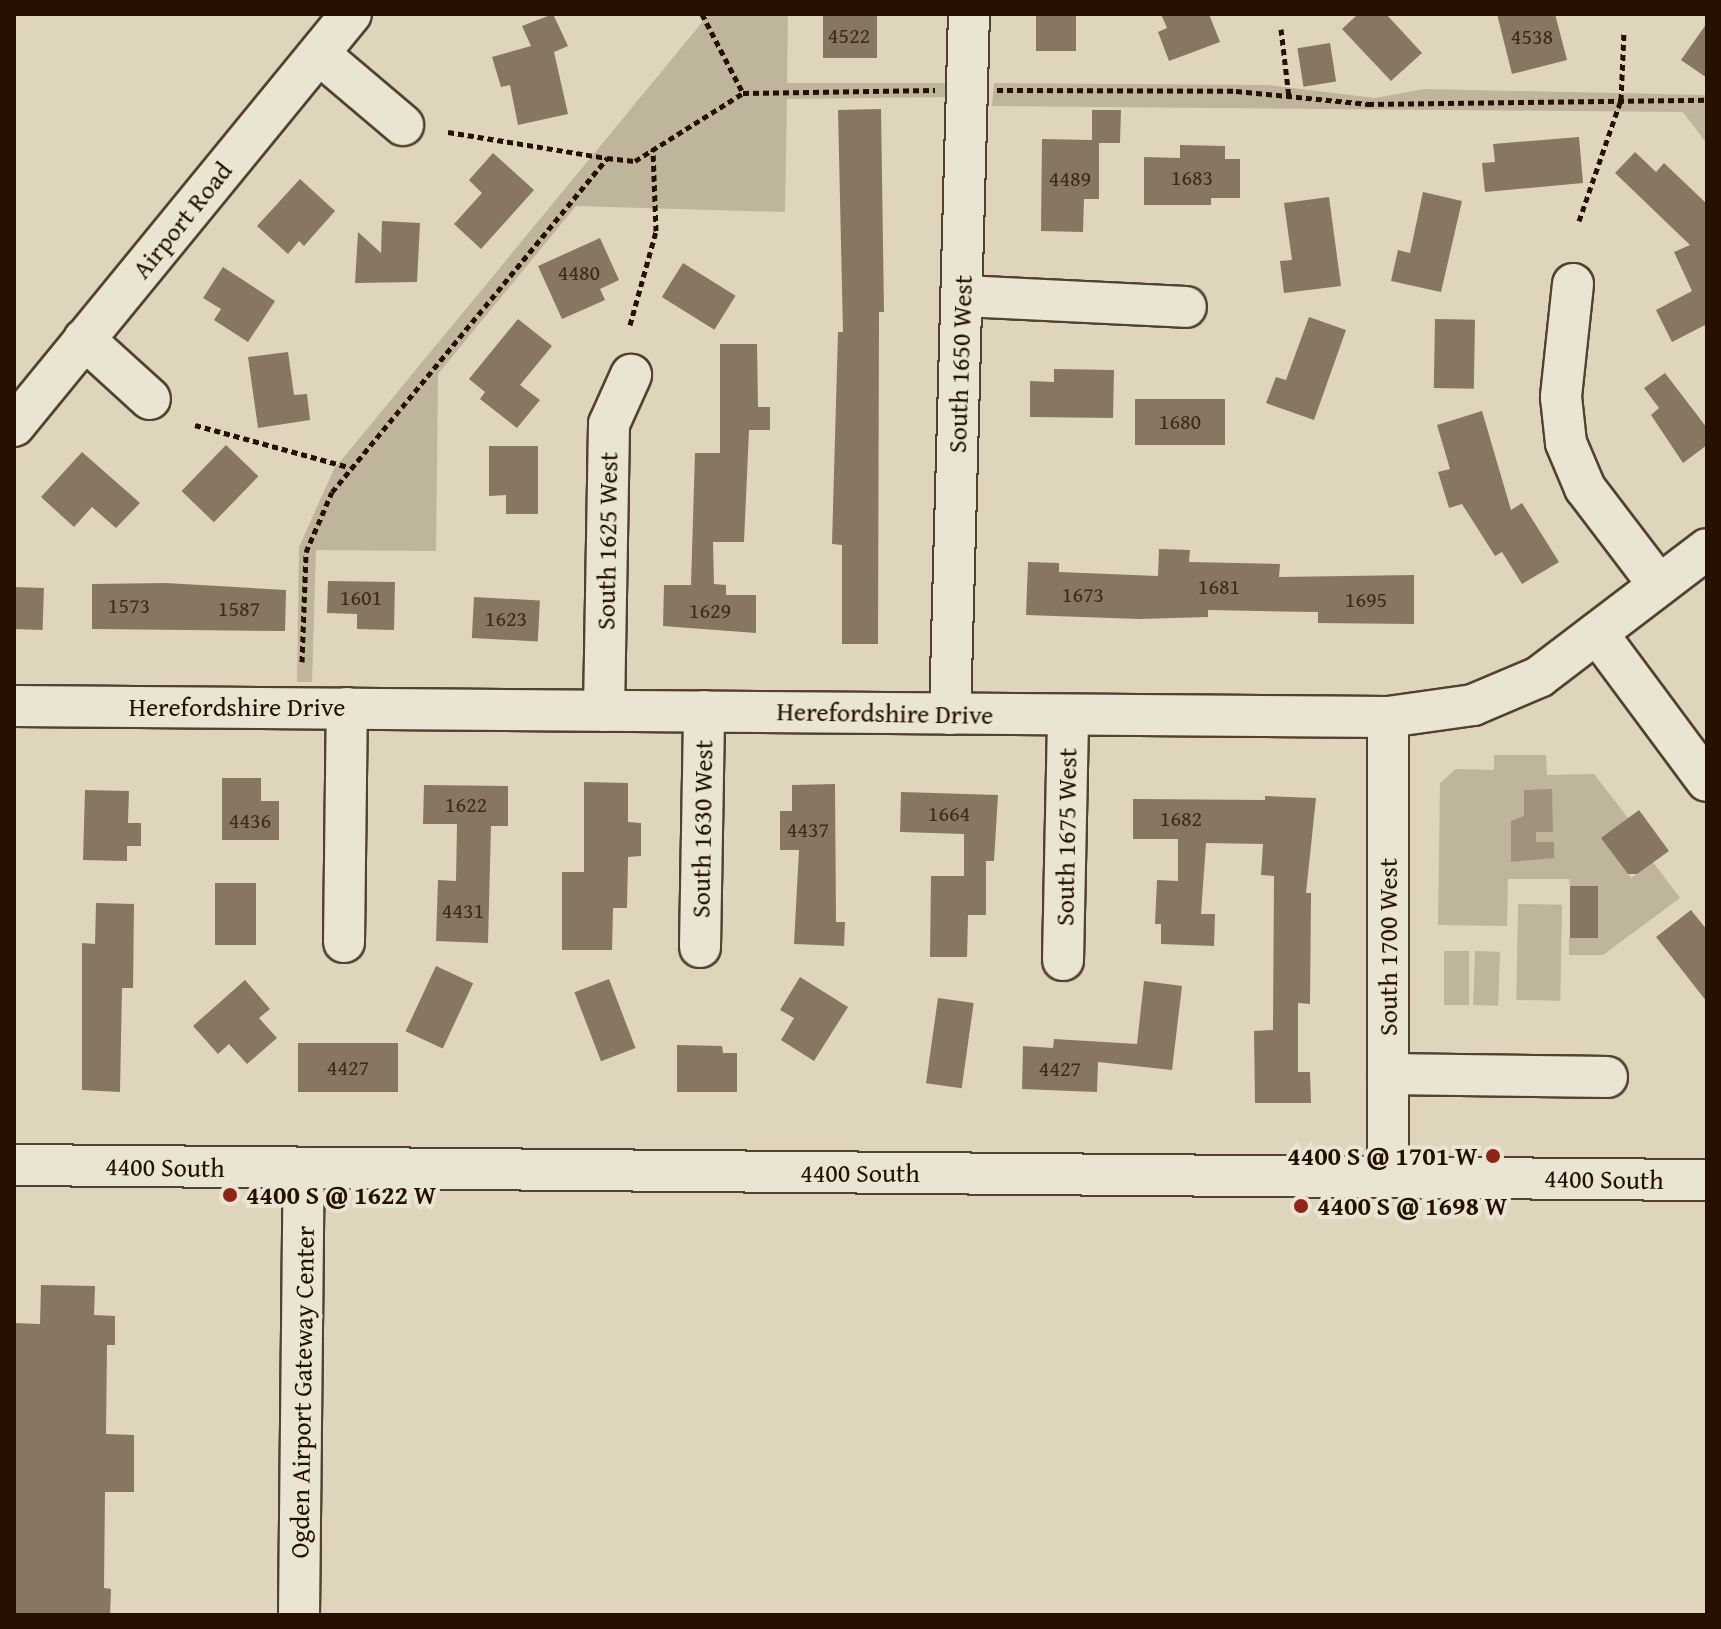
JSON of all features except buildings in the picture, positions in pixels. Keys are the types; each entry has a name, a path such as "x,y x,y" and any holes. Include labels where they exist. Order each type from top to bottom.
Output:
{"street":[{"name":"Airport Road","path":"14,426 351,14"},
{"name":"South 1650 West","path":"950,714 969,14"},
{"path":"319,54 403,125"},
{"path":"1573,284 1561,397 1566,443 1585,488 1659,585"},
{"path":"963,296 1186,307"},
{"path":"84,339 150,399"},
{"name":"South 1625 West","path":"604,711 609,424 631,375"},
{"name":"Herefordshire Drive","path":"14,706 1388,717 1473,705 1539,677 1707,549"},
{"path":"1597,633 1707,781"},
{"path":"344,942 347,708"},
{"name":"South 1630 West","path":"700,947 704,711"},
{"name":"South 1675 West","path":"1063,960 1068,715"},
{"name":"South 1700 West","path":"1388,717 1388,1177"},
{"path":"1388,1074 1607,1077"},
{"name":"4400 South","path":"14,1165 1707,1180"},
{"name":"Ogden Airport Gateway Center","path":"299,1615 304,1168"}],"path":[{"path":"702,14 743,93"},
{"path":"1281,29 1289,97"},
{"path":"1579,221 1621,100 1624,32"},
{"path":"448,132 635,161 743,93 948,90"},
{"path":"996,90 1236,91 1368,104 1707,100"},
{"path":"630,325 656,231 653,149"},
{"path":"302,662 306,552 332,492 349,467 607,158"},
{"path":"195,425 349,467"}],"shaded area":[{"path":"709,14 788,14 787,83 952,83 951,97 787,99 785,212 576,206 438,374 436,551 316,550 312,682 297,682 299,547 334,469"},
{"path":"994,83 1267,85 1375,98 1424,89 1707,95 1707,144 1683,112 992,106"},
{"path":"1494,755 1546,755 1547,775 1594,774 1628,818 1602,838 1631,878 1653,862 1680,898 1603,955 1569,955 1569,938 1597,938 1598,887 1570,886 1569,879 1508,879 1507,926 1438,925 1440,783 1456,769 1494,770"},
{"path":"1552,789 1553,832 1536,832 1536,842 1554,842 1554,858 1511,862 1511,821 1524,816 1524,790"},
{"path":"1518,904 1562,905 1560,1001 1516,1000"},
{"path":"1444,951 1469,951 1469,1005 1444,1005"},
{"path":"1475,951 1500,952 1498,1006 1473,1005"}],"place":[{"name":"4400 S @ 1701 W","path":"1493,1156"},
{"name":"4400 S @ 1622 W","path":"230,1195"},
{"name":"4400 S @ 1698 W","path":"1301,1206"}]}
